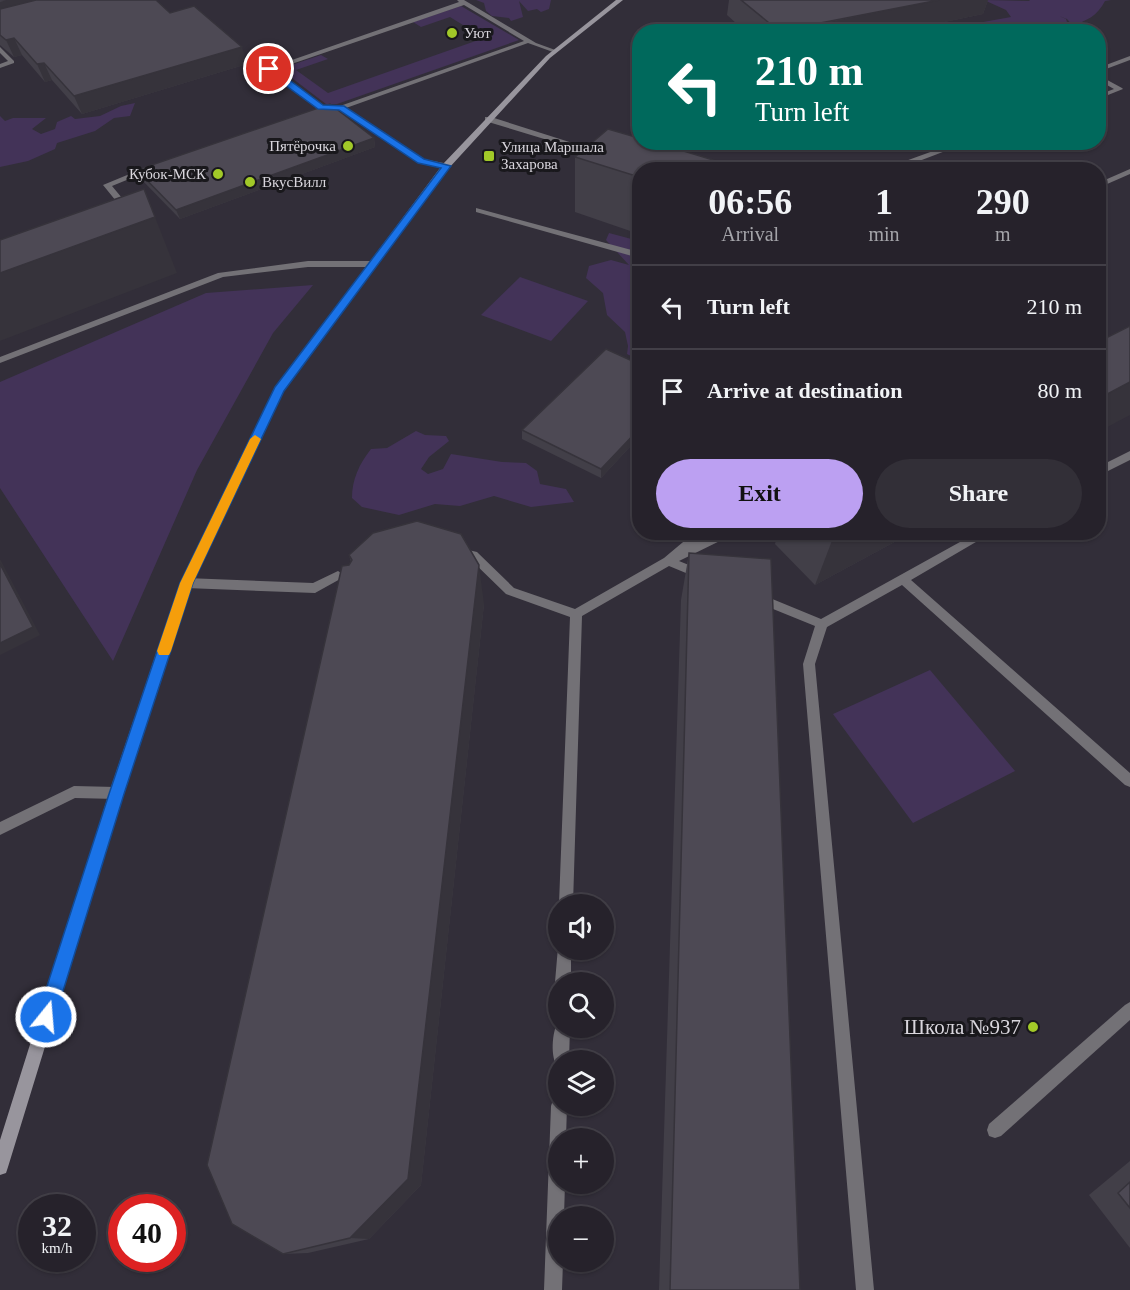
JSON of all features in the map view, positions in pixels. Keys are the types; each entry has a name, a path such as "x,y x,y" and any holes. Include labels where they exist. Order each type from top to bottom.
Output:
{"street":[{"path":"1,1157 116,794 186,583 279,390 446,166 488,119 555,51 620,0"}],"lane":[{"path":"321,108 269,69 461,1 529,41 555,51"},
{"path":"310,112 321,108 341,108 529,41"},
{"path":"0,49 12,62 0,66"},
{"path":"1106,67 1130,58"},
{"path":"1106,82 1119,89 1106,94"},
{"path":"341,108 421,161 446,166"},
{"path":"488,119 610,157"},
{"path":"911,162 944,150"},
{"path":"138,222 107,185 163,165"},
{"path":"1106,182 1130,171"},
{"path":"479,210 632,253"},
{"path":"0,360 221,275 308,264 372,264"},
{"path":"1106,468 1130,455"},
{"path":"668,561 693,540"},
{"path":"452,550 473,555 510,591 576,614 668,561 711,540"},
{"path":"865,1290 809,664 822,624 974,540"},
{"path":"668,561 712,579"},
{"path":"186,583 315,588 342,576"},
{"path":"903,579 1130,781"},
{"path":"745,593 822,624"},
{"path":"566,894 576,614"},
{"path":"0,829 74,792 116,794"},
{"path":"995,1130 1130,1010"},
{"path":"553,1290 556,1194"}],"shaded area":[{"path":"476,0 551,0 549,9 541,12 537,9 528,11 519,1 523,17 511,21 509,18 492,16 486,11 484,3"},
{"path":"984,0 1111,0 1105,1 1099,11 1087,20 1074,24 1071,24 1067,19 1059,16 1066,19 1068,24 972,24 1011,17 1006,10"},
{"path":"461,6 519,40 337,104 326,104 280,69 321,55 328,59 296,70 328,93 484,38 450,17 421,27 413,22"},
{"path":"945,17 946,22 954,24 921,24"},
{"path":"135,103 130,116 114,118 95,131 57,143 55,149 28,161 0,167 0,116 5,121 13,118 46,118 32,129 41,134 55,129 57,122 71,116 75,119 100,116 121,106"},
{"path":"609,233 632,239 632,356 627,354 625,332 607,315 603,293 586,278 589,266 611,260 629,265 606,240"},
{"path":"520,277 588,301 551,341 481,315"},
{"path":"313,285 273,333 197,470 113,661 0,488 0,382 206,293"},
{"path":"416,431 425,435 446,436 449,441 429,457 421,469 428,474 443,469 451,454 502,462 526,463 537,471 540,484 566,489 574,502 531,507 494,496 460,506 435,504 399,515 362,507 352,498 352,491 357,472 371,449 387,448"},
{"path":"930,670 1015,771 913,823 833,714"}],"building":[{"path":"36,0 156,0 170,13 194,6 242,47 74,96 44,63 37,64 14,38 6,40 0,35 0,9"},
{"path":"741,0 939,0 815,24 770,24"},
{"path":"330,104 374,138 176,210 137,170"},
{"path":"608,129 632,136 632,150 680,150 720,162 632,162 632,175 575,157"},
{"path":"144,189 155,217 0,273 0,240"},
{"path":"1130,326 1130,382 1106,395 1106,338"},
{"path":"606,349 632,361 632,436 601,469 522,430"},
{"path":"417,521 461,534 479,565 408,1179 350,1238 283,1254 232,1224 207,1165 342,566 349,565 352,560 349,555 373,533"},
{"path":"689,553 771,559 800,1290 670,1290"},
{"path":"0,564 33,627 0,643"},
{"path":"1130,1182 1130,1208 1118,1193"}],"slow traffic":[{"path":"164,651 186,583 255,439"}],"place":[{"name":"Уют","path":"452,33"},
{"name":"Пятёрочка","path":"348,146"},
{"name":"Улица Маршала Захарова","path":"489,156"},
{"name":"Кубок-МСК","path":"218,174"},
{"name":"ВкусВилл","path":"250,182"},
{"name":"Школа №937","path":"1033,1027"}],"route":[{"path":"46,1017 116,794 186,583 279,390 446,166 421,161 341,108 321,108 269,69"}]}
